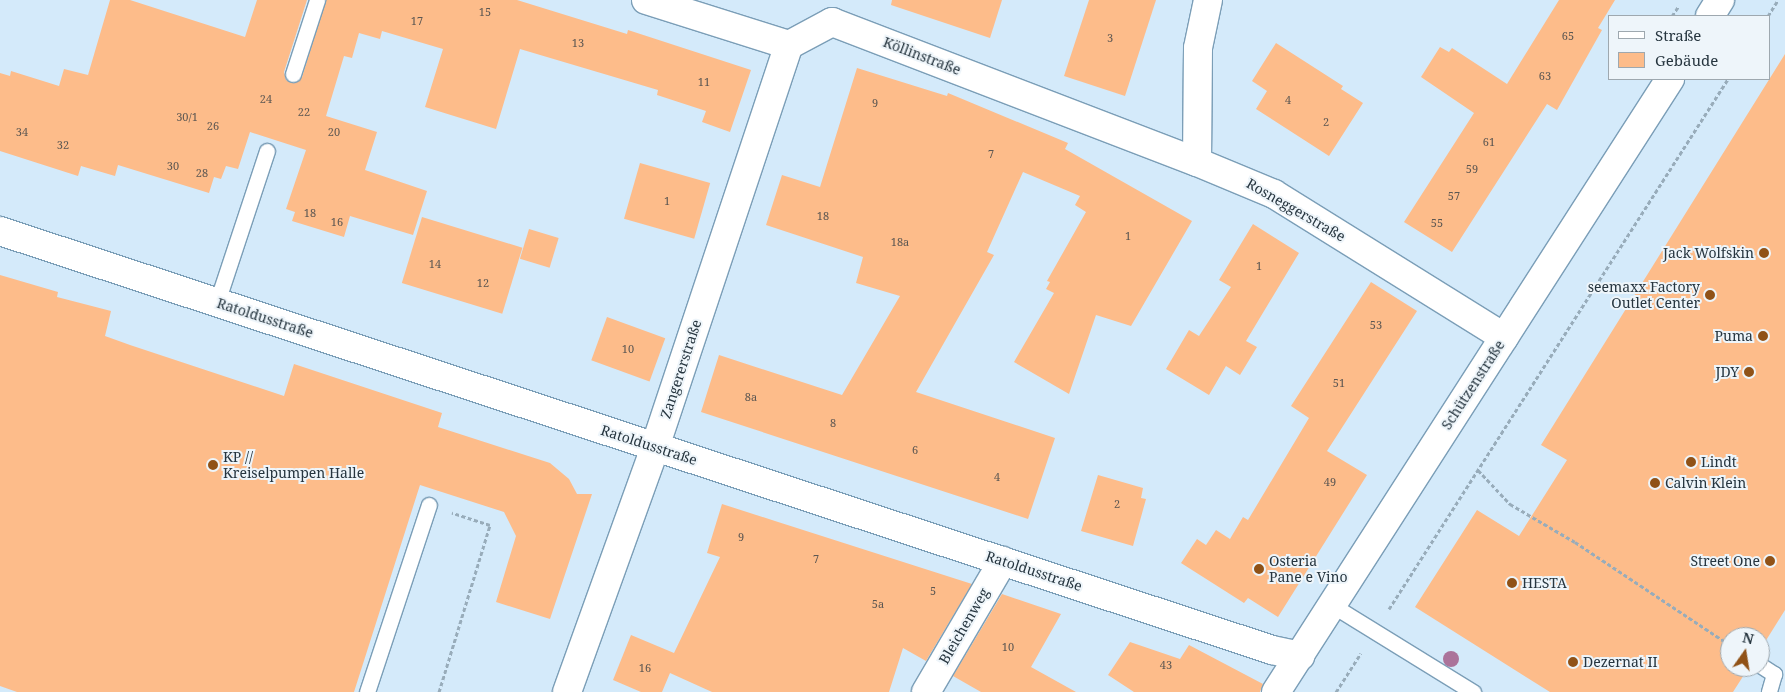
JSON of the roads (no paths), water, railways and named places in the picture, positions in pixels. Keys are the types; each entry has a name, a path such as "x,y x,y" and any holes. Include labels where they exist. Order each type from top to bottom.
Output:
{"street":[{"path":"646,0 789,45"},
{"path":"1197,162 1198,48 1208,0"},
{"path":"1711,15 1720,0"},
{"name":"Köllinstraße","path":"789,45 836,11 1197,162"},
{"name":"Zangererstraße","path":"567,692 654,447 789,45"},
{"name":"Schützenstraße","path":"1276,692 1669,80"},
{"name":"Rosneggerstraße","path":"1197,162 1274,194 1504,337"},
{"name":"Ratoldusstraße","path":"0,231 654,447 1300,656"},
{"name":"Bleichenweg","path":"926,692 1003,561"}],"lane":[{"path":"293,74 318,0"},
{"path":"217,302 267,151"},
{"path":"367,692 429,506"},
{"path":"1332,606 1473,692"},
{"path":"1770,671 1774,674 1770,692"}],"place":[{"name":"Jack Wolfskin","path":"1764,253"},
{"name":"seemaxx Factory Outlet Center","path":"1710,295"},
{"name":"Puma","path":"1763,336"},
{"name":"JDY","path":"1749,372"},
{"name":"Lindt","path":"1691,462"},
{"name":"KP // Kreiselpumpen Halle","path":"213,465"},
{"name":"Calvin Klein","path":"1655,483"},
{"name":"Street One","path":"1770,561"},
{"name":"Osteria Pane e Vino","path":"1259,569"},
{"name":"HESTA","path":"1512,583"},
{"name":"Dezernat II","path":"1573,662"}]}
